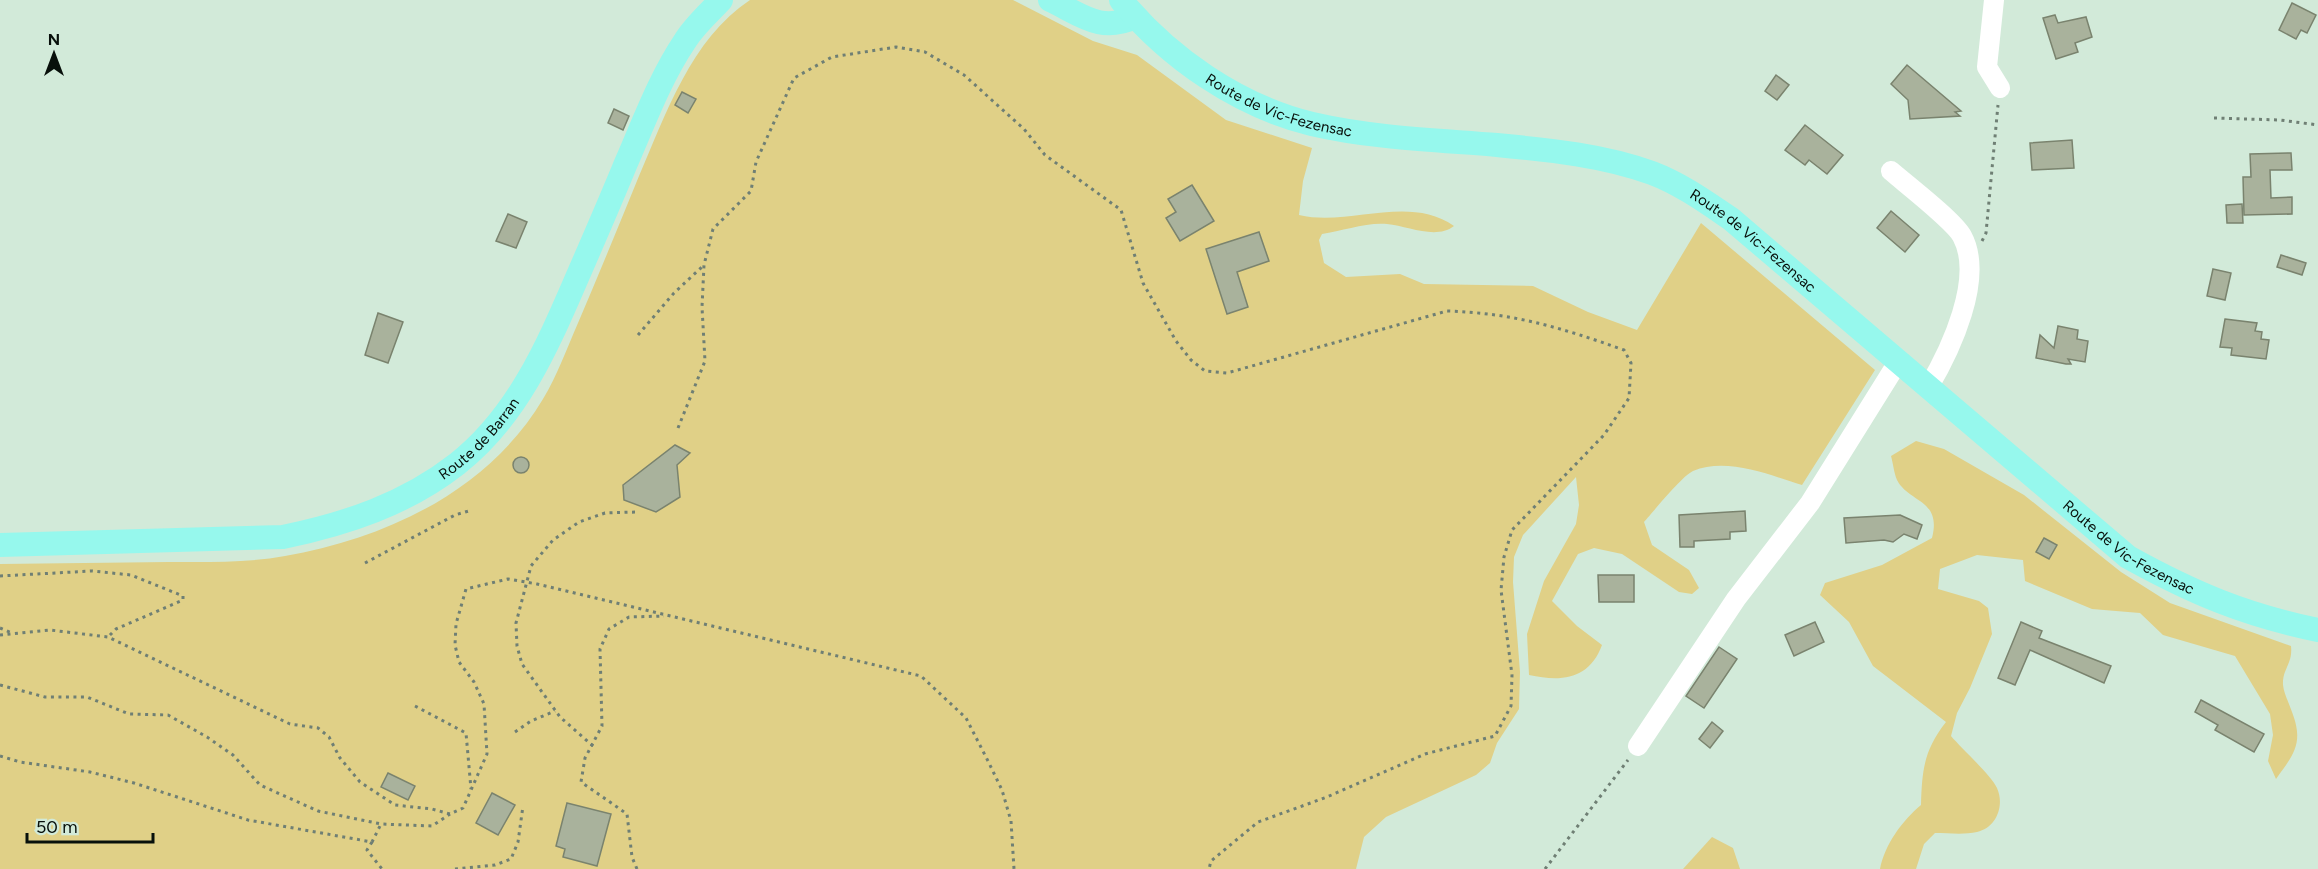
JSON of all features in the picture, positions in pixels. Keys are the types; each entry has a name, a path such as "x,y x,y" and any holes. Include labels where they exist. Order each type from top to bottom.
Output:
{"main road":[{"name":"Route de Barran","path":"0,545 283,537 328,527 372,513 417,491 458,464 488,435 516,400 547,346 657,91 686,39 721,0"},
{"path":"1050,0 1101,25 1120,24 1128,8"},
{"name":"Route de Vic-Fezensac","path":"1128,8 1166,46 1209,79 1255,105 1312,124 1379,135 1546,149 1603,158 1653,174 1695,195 1731,219 2128,557 2183,588 2235,609 2318,630"}],"street":[{"path":"1994,0 1987,67 2000,88"},
{"path":"1891,171 1961,234 1970,261 1970,282 1947,355 1928,388"},
{"path":"1638,746 1736,599 1810,502 1898,362"}],"path":[{"path":"678,428 705,361 702,307 704,265 713,229 751,191 756,162 794,78 832,57 896,47 925,52 964,75 1024,129 1045,155 1121,210 1143,283 1176,342 1191,360 1205,371 1227,373 1448,311 1480,312 1537,321 1624,350 1631,363 1629,398 1604,435 1512,530 1504,557 1501,590 1512,675 1511,706 1495,736 1425,754 1327,797 1258,822 1211,861 1209,869"},
{"path":"1970,261 1986,233 2000,88"},
{"path":"2214,118 2280,120 2318,125"},
{"path":"638,335 674,293 704,265"},
{"path":"365,563 455,515 472,510"},
{"path":"593,746 555,711 522,664 517,646 516,623 531,566 553,540 579,522 605,513 636,512"},
{"path":"0,576 92,571 131,575 183,596 183,600 116,629 108,637"},
{"path":"0,685 45,696 87,696 129,714 168,715 207,737 232,755 260,785 285,798 318,811 381,824 432,826 463,808 487,754 484,704 474,682 459,662 456,645 456,624 466,589 508,579 921,676 966,718 993,771 1011,821 1014,869"},
{"path":"637,869 632,857 627,814 581,782 585,758 602,726 600,649 609,629 629,617 669,616"},
{"path":"0,628 14,634"},
{"path":"0,635 50,630 108,637 290,724 318,728 329,737 340,758 360,782 395,805 432,809 450,814"},
{"path":"415,706 466,733 471,789"},
{"path":"515,732 531,721 555,711"},
{"path":"1545,869 1638,746"},
{"path":"0,756 30,764 90,772 134,783 248,820 372,842"},
{"path":"455,869 495,865 511,859 518,842 523,806"},
{"path":"381,824 368,850 382,869"}],"shaded area":[{"path":"750,0 1013,0 1093,41 1137,55 1226,120 1312,148 1303,181 1299,215 1318,218 1417,212 1436,217 1454,226 1439,232 1430,232 1379,224 1322,234 1319,240 1324,263 1346,277 1400,274 1424,284 1533,286 1588,312 1637,330 1701,223 1875,370 1802,485 1748,469 1706,467 1688,474 1644,522 1652,545 1689,570 1699,588 1692,594 1679,592 1622,554 1594,548 1578,554 1552,601 1577,626 1602,645 1590,665 1573,676 1552,678 1529,675 1527,634 1544,581 1576,524 1579,505 1576,477 1523,535 1514,557 1513,582 1520,672 1519,709 1497,743 1490,763 1476,775 1386,817 1364,837 1356,869 0,869 0,564 227,562 285,556 361,537 397,523 432,505 464,484 494,460 520,431 543,399 562,362 659,128 682,79 712,35 729,16"},
{"path":"1916,441 1944,449 2024,495 2121,572 2170,603 2291,646 2283,685 2295,723 2297,740 2292,755 2276,779 2268,761 2273,735 2270,714 2235,656 2163,635 2140,613 2092,609 2025,581 2023,560 1977,555 1940,569 1938,589 1979,601 1988,608 1992,634 1957,713 1951,736 1994,783 1999,795 1999,809 1994,821 1984,830 1967,833 1935,833 1924,844 1916,869 1880,869 1895,834 1921,805 1922,781 1929,751 1946,722 1873,666 1849,622 1820,595 1825,583 1882,565 1932,538 1934,525 1932,516 1923,503 1902,487 1897,480 1891,456"},
{"path":"1712,837 1733,848 1740,869 1683,869"}],"building":[{"path":"2292,3 2316,15 2307,33 2301,30 2296,39 2279,30"},
{"path":"2055,15 2058,23 2086,17 2092,37 2075,43 2078,52 2056,59 2043,18"},
{"path":"1907,65 1961,111 1955,112 1960,116 1910,119 1908,100 1891,84"},
{"path":"1776,75 1789,85 1777,100 1765,91"},
{"path":"682,92 696,99 688,113 675,105"},
{"path":"614,109 629,116 623,130 608,123"},
{"path":"1805,125 1843,155 1827,174 1809,160 1805,165 1785,150"},
{"path":"2072,140 2074,168 2032,170 2030,143"},
{"path":"2291,153 2292,170 2270,170 2271,198 2292,197 2292,214 2244,215 2243,177 2251,177 2250,154"},
{"path":"1192,185 1214,221 1180,241 1166,218 1176,212 1168,199"},
{"path":"2242,204 2243,223 2227,223 2226,205"},
{"path":"1891,211 1919,235 1905,252 1877,228"},
{"path":"508,214 527,222 516,248 496,241"},
{"path":"1259,232 1269,261 1237,272 1248,307 1227,314 1206,249"},
{"path":"2281,255 2306,263 2302,275 2277,267"},
{"path":"2213,269 2231,273 2225,300 2207,296"},
{"path":"378,313 403,322 388,363 365,355"},
{"path":"2225,319 2257,323 2255,331 2262,332 2261,339 2269,340 2266,359 2231,355 2232,348 2220,347"},
{"path":"2058,326 2078,330 2077,339 2088,341 2085,362 2068,359 2071,364 2066,364 2036,358 2040,335 2054,348"},
{"path":"675,445 690,453 677,465 680,497 656,512 624,500 623,485"},
{"path":"518,457 524,457 529,465 527,471 518,473 513,468 513,462"},
{"path":"1745,511 1746,531 1730,532 1730,539 1694,541 1694,547 1680,547 1679,515"},
{"path":"1900,515 1922,525 1917,539 1904,534 1893,542 1884,540 1846,543 1844,518"},
{"path":"2044,538 2057,545 2049,559 2036,552"},
{"path":"1598,575 1634,575 1634,602 1599,602"},
{"path":"1815,622 1824,642 1794,656 1785,635"},
{"path":"2021,622 2042,631 2039,638 2111,666 2104,683 2030,650 2015,685 1998,678"},
{"path":"1719,647 1737,659 1704,708 1686,696"},
{"path":"2201,700 2264,734 2254,752 2215,730 2218,725 2195,712"},
{"path":"1712,722 1723,731 1710,748 1699,739"},
{"path":"388,773 415,786 408,800 381,787"},
{"path":"492,793 515,805 498,835 476,823"},
{"path":"567,803 611,814 597,866 563,857 565,849 556,846"}]}
